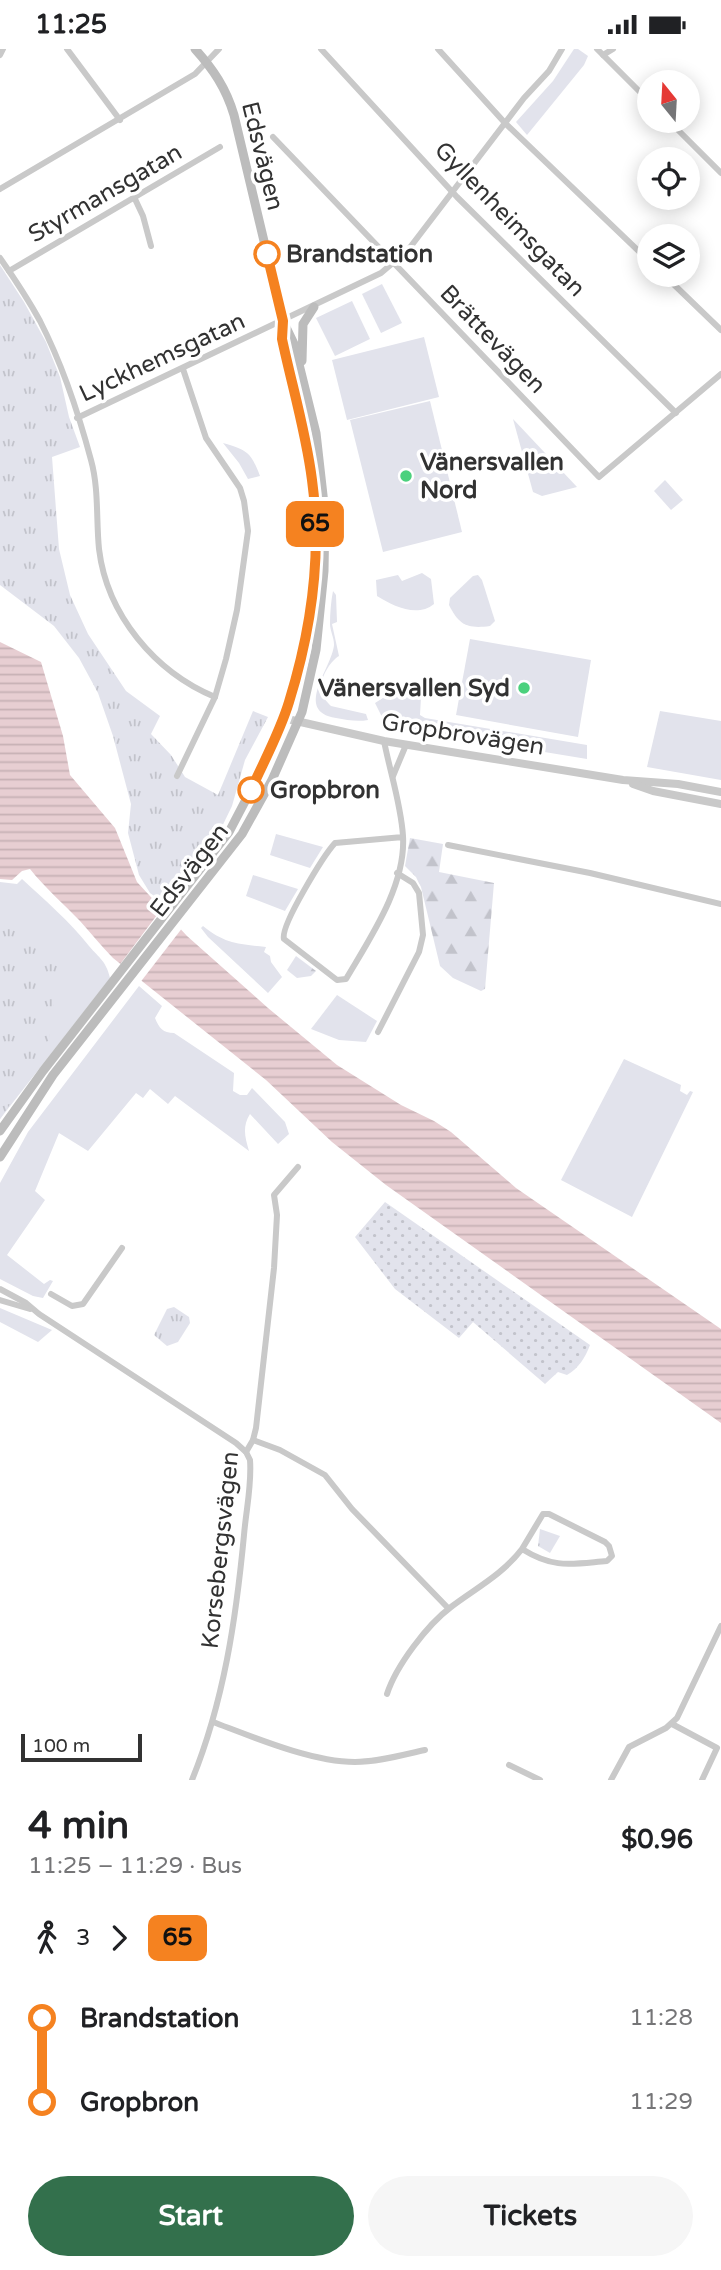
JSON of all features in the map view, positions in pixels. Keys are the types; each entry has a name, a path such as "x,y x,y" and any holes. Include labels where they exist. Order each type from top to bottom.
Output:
{"main road":[{"name":"Edsvägen","path":"0,1131 185,897 229,832 283,718 305,640 314,575 315,515 308,451 282,339 283,321 234,115 223,86 195,49"},
{"path":"303,377 302,332 304,321 314,307"},
{"name":"Edsvägen","path":"185,897 242,834 272,780 298,722 316,650 324,571 325,513 316,433 291,333 283,321"},
{"name":"Edsvägen","path":"0,1157 117,984"}],"street":[{"path":"67,49 120,120"},
{"path":"0,189 195,75 219,49"},
{"name":"Gyllenheimsgatan","path":"321,49 453,191 676,413"},
{"path":"438,49 505,123 637,250"},
{"name":"Lyckhemsgatan","path":"77,418 314,307 393,265 408,250 505,123 550,71 562,49"},
{"path":"597,49 637,89"},
{"path":"603,55 613,49"},
{"path":"681,133 721,173"},
{"name":"Brättevägen","path":"272,137 599,477 676,413"},
{"name":"Styrmansgatan","path":"9,271 220,147"},
{"path":"135,199 143,215 151,246"},
{"path":"0,258 44,330 63,376 96,482 100,554 106,579 117,605 132,631 160,664 188,685 215,697"},
{"path":"676,287 721,330"},
{"path":"177,776 215,697 237,610 247,548 247,515 240,488 206,438 183,369"},
{"path":"676,413 721,375"},
{"name":"Gropbrovägen","path":"283,718 406,745 624,780 721,792"},
{"path":"384,741 389,772 393,776"},
{"path":"403,837 335,843 290,915 282,935 337,980 346,979 383,916 397,873 403,837 393,776 406,745"},
{"name":"Gropbrovägen","path":"624,780 653,791 721,804"},
{"path":"448,845 590,873 721,904"},
{"path":"378,1033 419,951 423,935 419,893 413,883 397,873"},
{"name":"Korsebergsvägen","path":"192,1780 213,1721 229,1655 237,1603 251,1468 246,1451 253,1440 274,1268 274,1195 298,1167"},
{"path":"51,1294 72,1306 83,1304 122,1248"},
{"path":"0,1289 26,1303 246,1451"},
{"path":"0,1300 32,1309"},
{"path":"253,1440 280,1450 325,1475 352,1509 449,1608"},
{"path":"387,1694 393,1675 411,1651 449,1608 500,1572 522,1549 543,1514 549,1514 610,1545 612,1556 607,1561 554,1564 522,1549"},
{"path":"611,1780 629,1747 677,1718 721,1626"},
{"path":"213,1721 310,1755 344,1762 366,1762 425,1750"},
{"path":"671,1724 719,1749 702,1780"},
{"path":"509,1765 540,1780"}],"green space":[{"path":"574,49 588,56 584,65 527,135 516,122 553,81"},
{"path":"0,265 46,342 60,377 69,417 80,447 52,457 59,549 70,595 88,634 126,691 160,716 151,734 171,755 185,777 218,795 253,711 268,717 245,760 232,806 215,841 167,905 150,893 139,875 128,833 131,804 113,736 98,693 79,658 54,626 0,585"},
{"path":"382,284 402,323 381,333 362,294"},
{"path":"352,301 370,339 335,356 316,318"},
{"path":"424,337 439,397 347,420 332,360"},
{"name":"Vänersvallen Nord","path":"430,401 462,532 383,552 350,420"},
{"path":"513,419 577,487 542,496 533,492"},
{"path":"223,443 247,453 260,476 248,479"},
{"path":"665,480 683,500 671,510 654,491"},
{"path":"422,573 431,579 434,604 427,608 405,609 377,596 376,580 398,575 402,581"},
{"path":"478,575 495,621 490,626 475,627 465,624 456,617 449,605 450,598 473,576"},
{"path":"333,591 336,595 337,622 332,624 339,656 323,676 322,693 331,706 366,714 368,720 336,718 323,714 317,707 318,687 334,645 330,624"},
{"name":"Vänersvallen Syd","path":"470,639 591,660 578,737 456,715"},
{"path":"400,691 421,697 420,715 425,718 587,745 587,759 397,728 385,723 375,703"},
{"path":"660,711 721,721 721,780 647,767"},
{"path":"276,834 323,847 310,868 270,855"},
{"path":"410,838 443,844 439,872 494,883 485,989 481,991 453,978 440,966 421,887 405,866"},
{"path":"253,875 298,889 285,911 246,896"},
{"path":"22,879 81,937 104,964 110,978 0,1119 0,882 17,884"},
{"path":"0,918 58,965 48,1048 0,1119"},
{"path":"203,926 225,940 266,947 264,952 270,956 271,962 282,977 268,993 208,937 201,928"},
{"path":"296,956 316,971 311,976 297,978 287,970"},
{"path":"139,986 162,1006 155,1018 162,1029 174,1033 234,1073 233,1091 247,1095 252,1088 285,1122 289,1134 278,1144 250,1114 245,1128 249,1151 175,1096 168,1104 150,1089 143,1098 136,1093 88,1151 59,1133 35,1191 45,1200 7,1255 44,1284 53,1281 43,1298 33,1296 0,1279 0,1183 28,1132"},
{"path":"337,995 377,1021 366,1042 339,1040 311,1029"},
{"path":"624,1059 681,1085 680,1091 687,1095 690,1091 693,1092 632,1217 561,1180"},
{"path":"385,1202 590,1345 578,1366 567,1375 558,1372 545,1384 473,1322 459,1338 395,1289 355,1237"},
{"path":"174,1307 189,1317 190,1323 178,1342 167,1346 154,1335 167,1309"},
{"path":"0,1308 52,1330 38,1342 0,1322"},
{"path":"540,1529 560,1536 550,1553 538,1546"}],"shaded area":[{"path":"0,642 41,662 63,736 70,775 115,828 137,882 187,936 337,1065 451,1132 516,1188 721,1329 721,1423 386,1185 332,1142 266,1080 113,958 30,869 22,871 12,880 0,879"}],"pier":[{"path":"163,907 183,927 139,984 118,967"}],"bus line":[{"name":"65","path":"251,790 289,702 305,640 314,575 313,483 282,339 283,321 267,254"}],"place":[{"name":"Brandstation","path":"267,254"},
{"name":"Vänersvallen Nord","path":"406,476"},
{"name":"Vänersvallen Syd","path":"524,688"},
{"name":"Gropbron","path":"251,790"}]}
